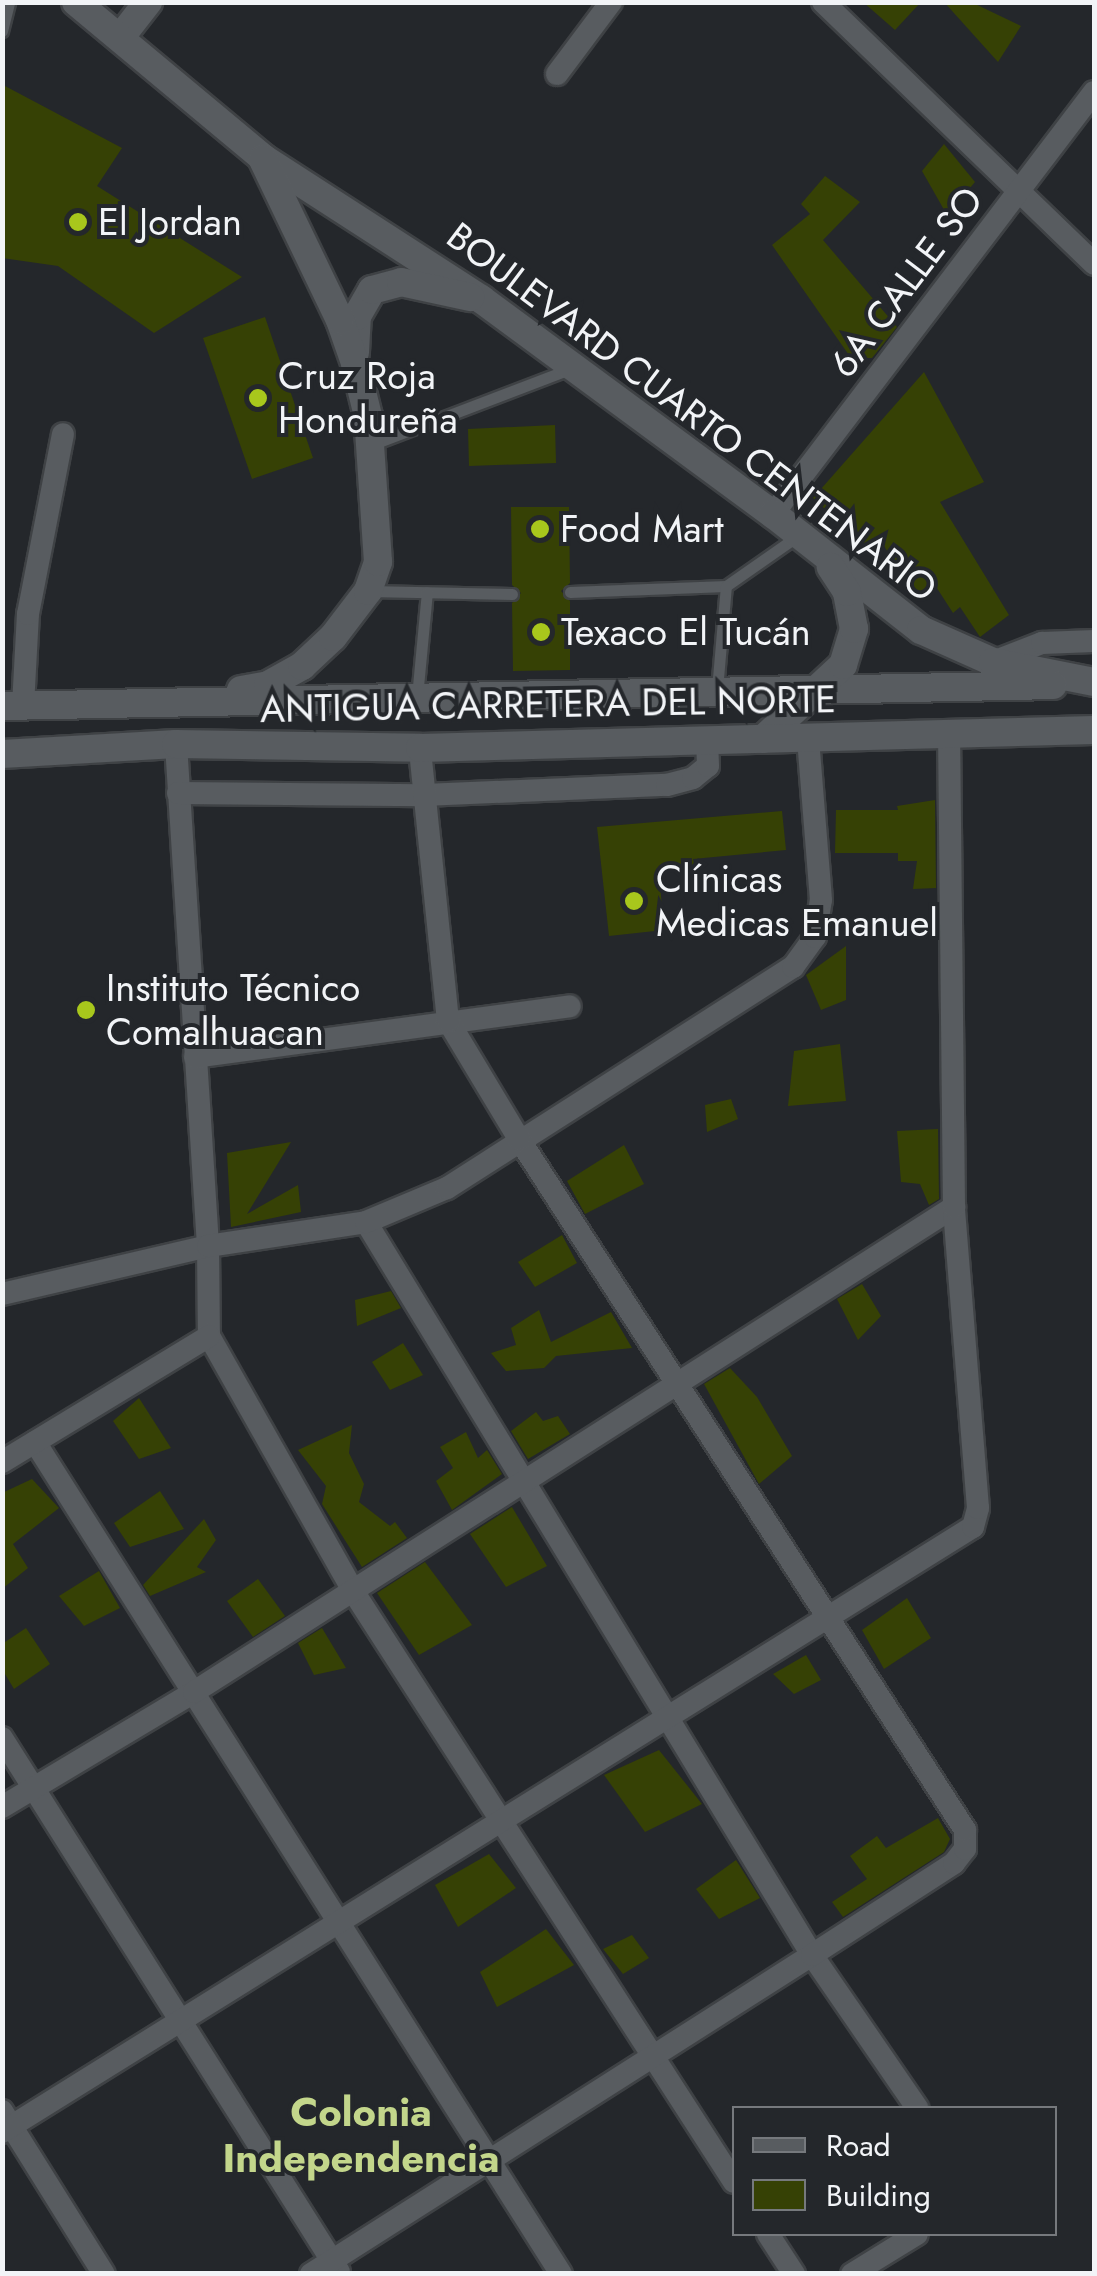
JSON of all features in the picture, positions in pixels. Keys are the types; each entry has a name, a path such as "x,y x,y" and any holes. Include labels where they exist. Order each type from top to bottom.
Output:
{"main road":[{"name":"BOULEVARD CUARTO CENTENARIO","path":"76,2 263,158 481,299 773,514 921,630 993,662 1094,683"},
{"path":"120,38 148,2"},
{"name":"BOULEVARD CUARTO CENTENARIO","path":"178,700 268,685 302,666 334,637 368,590 378,562 371,445 355,363 340,320 263,158"},
{"path":"355,363 357,316 372,290 400,282 481,299"},
{"path":"763,739 843,665 854,628 847,592 822,553"},
{"name":"ANTIGUA CARRETERA DEL NORTE","path":"12,706 178,700 417,701 1094,683"},
{"name":"ANTIGUA CARRETERA DEL NORTE","path":"2,754 176,744 420,748 1094,730"}],"street":[{"path":"557,74 611,2"},
{"path":"823,2 1094,264"},
{"name":"6A CALLE SO","path":"773,514 1094,92"},
{"path":"12,706 63,434"},
{"path":"993,662 1042,643 1094,641"},
{"path":"104,2274 5,2123 179,2022 972,1527 978,1508 954,1208 949,734"},
{"path":"2,1294 208,1246 366,1222 446,1188 794,967 815,937 821,900 808,739"},
{"path":"178,793 424,795 668,785 693,778 708,766 707,742"},
{"path":"176,744 208,1246 209,1336 353,1591 732,2179"},
{"path":"2,1738 327,2269 489,2160 954,1863 964,1849 965,1830 825,1618 448,1021 420,748"},
{"path":"195,1057 570,1006"},
{"path":"2,1808 194,1692 954,1208"},
{"path":"366,1222 812,1955 916,2106"},
{"path":"2,1462 209,1336"},
{"path":"36,1442 561,2274"},
{"path":"769,2236 794,2274"},
{"path":"852,2274 914,2236"}],"lane":[{"path":"2,32 9,2"},
{"path":"371,445 573,367"},
{"path":"570,592 726,586 799,536"},
{"path":"716,694 726,586"},
{"path":"368,590 512,594"},
{"path":"417,701 426,592"}],"building":[{"path":"863,2 921,2 895,30"},
{"path":"944,2 971,2 1021,26 998,62"},
{"name":"El Jordan","path":"5,86 122,148 97,186 242,277 154,333 58,266 2,258"},
{"path":"944,144 975,182 947,215 922,171"},
{"path":"825,176 860,202 823,240 897,327 872,358 851,358 772,245 810,214 801,204"},
{"name":"Cruz Roja Hondureña","path":"265,317 313,458 252,479 203,338"},
{"path":"924,372 984,482 940,502 1009,615 980,637 960,607 953,613 933,582 915,597 878,536 867,548 813,498"},
{"path":"555,425 556,463 469,466 468,429"},
{"name":"Texaco El Tucán","path":"511,507 569,507 570,583 561,591 570,601 570,670 513,671 512,603 521,593 512,585"},
{"path":"935,800 936,888 913,889 917,861 898,861 898,853 835,853 836,810 898,810 897,806"},
{"path":"782,811 786,850 693,859 695,868 659,873 664,930 609,936 597,827"},
{"path":"846,946 846,1000 821,1010 806,975"},
{"path":"840,1044 846,1101 788,1106 794,1051"},
{"path":"731,1099 738,1119 707,1132 705,1105"},
{"path":"938,1129 939,1199 929,1205 920,1184 901,1182 897,1131"},
{"path":"291,1142 247,1214 298,1185 301,1212 231,1227 227,1153"},
{"path":"624,1145 644,1184 585,1214 567,1181"},
{"path":"562,1235 577,1263 535,1287 518,1262"},
{"path":"862,1284 881,1316 858,1340 837,1299"},
{"path":"391,1291 401,1308 357,1326 355,1300"},
{"path":"539,1310 551,1342 611,1312 632,1348 556,1356 544,1368 506,1371 491,1353 516,1345 511,1328"},
{"path":"403,1343 423,1375 390,1390 372,1362"},
{"path":"730,1368 757,1397 792,1456 759,1484 704,1384"},
{"path":"139,1398 171,1448 139,1459 113,1421"},
{"path":"536,1412 543,1421 558,1416 570,1434 528,1459 511,1431"},
{"path":"352,1425 349,1453 364,1484 359,1502 390,1526 395,1522 407,1538 362,1567 322,1504 326,1486 298,1450"},
{"path":"466,1432 478,1458 487,1450 502,1474 452,1510 436,1481 453,1468 440,1447"},
{"path":"32,1479 59,1508 13,1544 28,1568 2,1589 2,1493"},
{"path":"160,1491 184,1529 130,1547 114,1523"},
{"path":"512,1507 547,1566 506,1587 470,1534"},
{"path":"204,1519 216,1540 197,1567 206,1572 150,1596 143,1585"},
{"path":"425,1562 472,1625 419,1655 377,1593"},
{"path":"99,1571 120,1608 84,1626 59,1596"},
{"path":"258,1579 285,1616 253,1637 227,1601"},
{"path":"907,1598 931,1638 884,1669 862,1630"},
{"path":"26,1628 50,1664 14,1689 2,1669 2,1644"},
{"path":"322,1628 346,1668 314,1675 298,1643"},
{"path":"806,1655 821,1680 794,1694 773,1674"},
{"path":"659,1750 702,1804 645,1832 604,1775"},
{"path":"938,1818 950,1839 944,1852 843,1917 832,1902 867,1879 850,1856 877,1836 886,1848"},
{"path":"489,1854 516,1888 458,1927 435,1885"},
{"path":"736,1860 760,1898 719,1919 696,1889"},
{"path":"546,1929 574,1965 497,2007 480,1972"},
{"path":"632,1935 649,1958 623,1974 603,1949"}],"place":[{"name":"El Jordan","path":"78,222"},
{"name":"Cruz Roja Hondureña","path":"258,398"},
{"name":"Food Mart","path":"540,529"},
{"name":"Texaco El Tucán","path":"541,632"},
{"name":"Clínicas Medicas Emanuel","path":"634,901"},
{"name":"Instituto Técnico Comalhuacan","path":"86,1010"}],"district":[{"name":"Colonia Independencia","path":"361,2135"}]}
